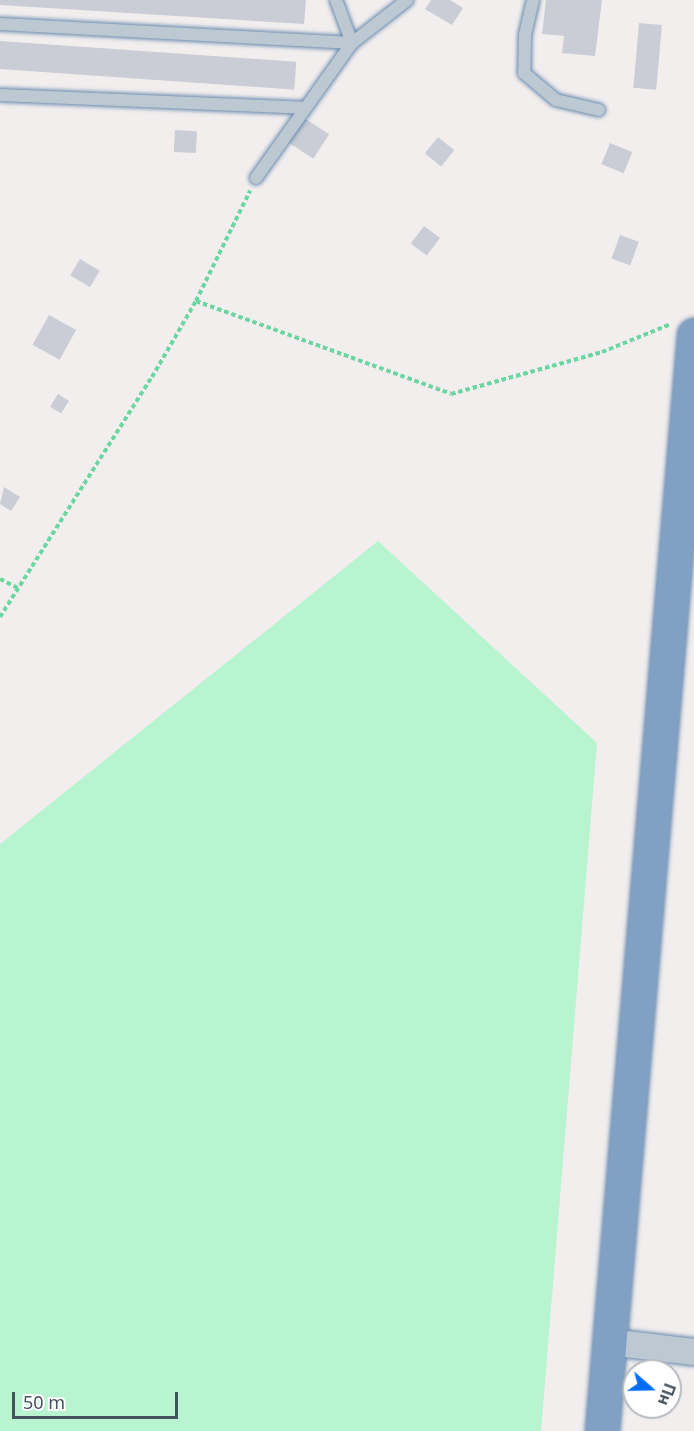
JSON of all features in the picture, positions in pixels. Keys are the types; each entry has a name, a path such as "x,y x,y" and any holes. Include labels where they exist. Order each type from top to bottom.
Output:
{"highway":[{"path":"602,1431 684,329"}],"street":[{"path":"609,1342 694,1353"}],"lane":[{"path":"336,0 352,43"},
{"path":"256,178 352,43 407,0"},
{"path":"533,0 525,34 524,73 556,100 599,110"},
{"path":"0,24 352,43"},
{"path":"0,95 304,108"}],"path":[{"path":"0,617 196,301 256,178"},
{"path":"196,301 451,394 684,329"},
{"path":"0,579 18,588"}],"green space":[{"path":"378,541 597,743 541,1431 0,1431 0,844"}],"building":[{"path":"0,0 306,0 304,24 0,5"},
{"path":"431,0 450,0 463,8 452,25 425,9"},
{"path":"546,0 602,0 595,56 562,53 564,36 542,34"},
{"path":"639,23 662,25 656,90 633,88"},
{"path":"0,41 296,62 294,90 0,69"},
{"path":"304,118 329,134 313,159 288,142"},
{"path":"175,130 197,131 196,153 174,152"},
{"path":"438,137 454,150 441,167 425,153"},
{"path":"610,143 632,152 624,173 601,164"},
{"path":"424,226 440,238 427,256 411,244"},
{"path":"620,235 639,242 630,265 611,258"},
{"path":"80,259 100,271 90,287 70,275"},
{"path":"49,315 76,330 60,360 33,345"},
{"path":"58,394 69,401 61,414 50,407"},
{"path":"4,487 20,497 11,511 0,504"}]}
